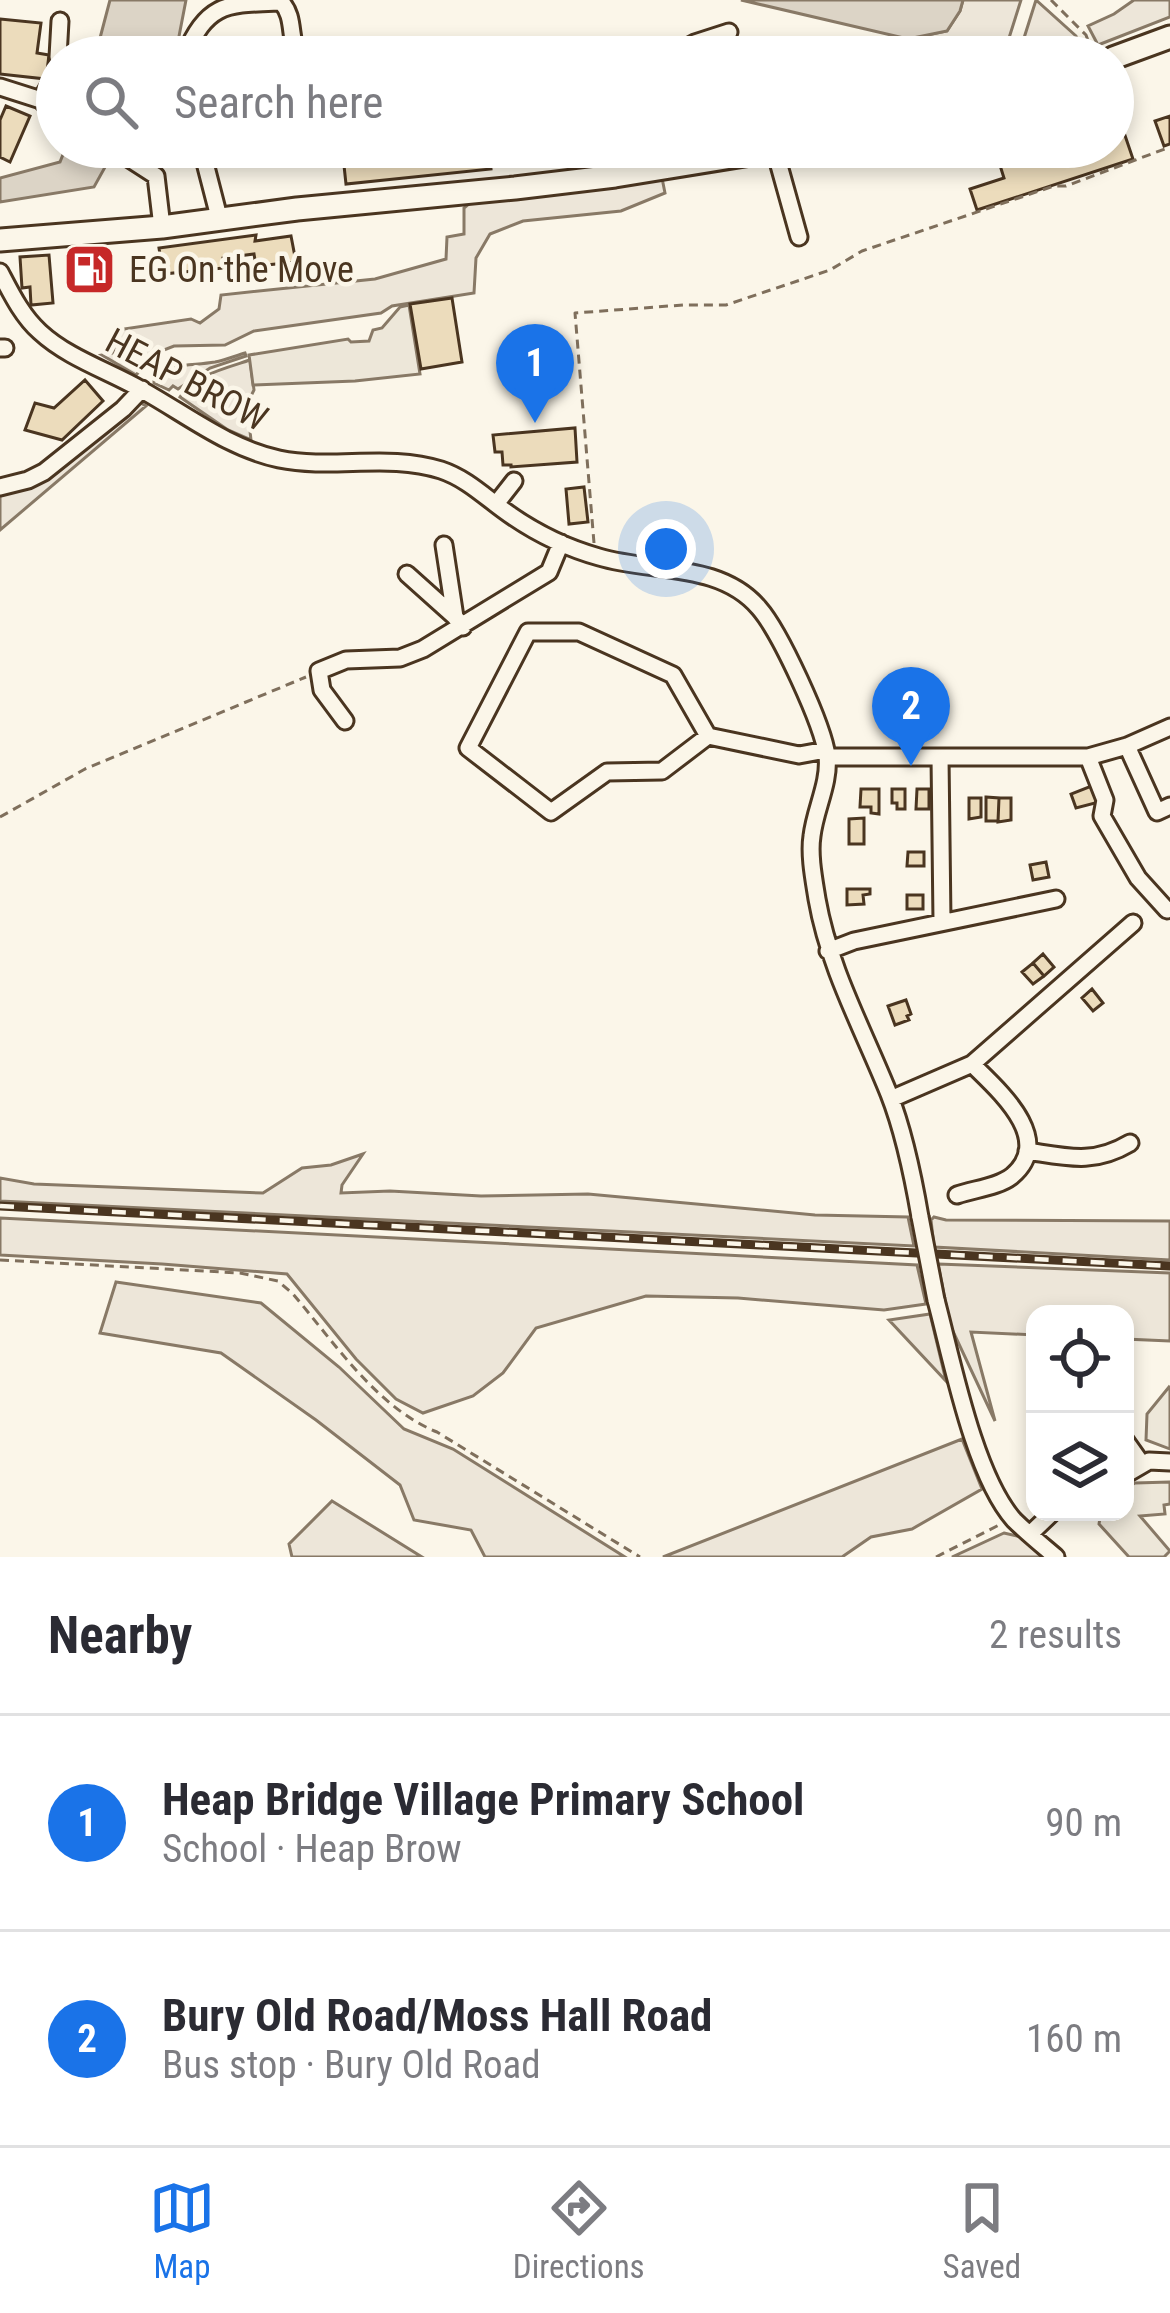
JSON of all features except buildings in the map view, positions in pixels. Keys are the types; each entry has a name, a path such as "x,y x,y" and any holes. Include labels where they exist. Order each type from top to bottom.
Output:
{"highway":[{"path":"1134,50 1170,37"},
{"path":"0,241 220,221 665,168"}],"street":[{"path":"194,36 201,22 218,10 241,3 281,2 289,10 292,36"},
{"path":"59,36 60,21"},
{"path":"716,36 729,32"},
{"path":"0,87 36,99"},
{"path":"144,168 156,176 162,227"},
{"path":"205,168 220,221"},
{"path":"614,168 615,176"},
{"path":"787,168 799,237"},
{"name":"HEAP BROW","path":"0,272 19,307 44,336 244,449 279,459 404,462 446,471 561,543 638,566 703,574 738,589 760,609 779,638 826,753"},
{"path":"0,487 44,472 123,410 142,389"},
{"path":"496,504 514,481"},
{"path":"345,721 322,690 319,671 346,660 400,658 423,649 459,622 549,572 561,543"},
{"path":"444,545 459,622"},
{"path":"407,574 459,622"},
{"path":"708,736 662,771 607,772 551,812 468,748 528,632 579,632 673,675 708,736 799,755 1088,757 1170,727"},
{"path":"1127,746 1157,812 1170,806"},
{"path":"826,753 826,777 811,838 816,896 828,951 891,1099 936,1300 986,1471 1012,1518 1056,1557"},
{"path":"940,757 942,921"},
{"path":"1088,757 1105,800 1102,816 1138,878 1167,910"},
{"path":"828,951 854,941 1056,898"},
{"path":"891,1099 972,1064 1132,923"},
{"path":"957,1196 1012,1176 1027,1151 1026,1132 1014,1108 972,1064"},
{"path":"1027,1151 1093,1159 1130,1144"},
{"path":"1134,1449 1142,1464"},
{"path":"1134,1469 1149,1461 1170,1462"},
{"path":"1030,1534 1044,1521"}],"path":[{"path":"1051,0 1086,36"},
{"path":"1134,160 1170,147"},
{"path":"595,556 574,313 726,305 830,270 862,250 1114,168"},
{"path":"0,817 85,769 319,671"},
{"path":"0,1260 240,1273 278,1281 384,1399 414,1423 437,1432 640,1557"},
{"path":"936,1557 1012,1518"}],"shaded area":[{"path":"110,0 186,0 179,36 101,36"},
{"path":"741,0 963,0 947,31 895,36"},
{"path":"963,0 1021,0 1010,36 923,36 947,31"},
{"path":"1036,0 1076,36 1025,36"},
{"path":"1134,0 1170,0 1170,17 1121,36 1093,36 1088,26"},
{"path":"38,168 105,168 94,187 0,202 0,178"},
{"path":"662,178 665,193 621,211 523,221 490,234 476,258 474,293 392,306 381,313 254,331 225,345 174,346 156,353 136,375 102,355 113,353 117,330 191,319 200,323 219,309 221,295 375,279 446,259 447,237 464,234 464,208 471,202"},
{"path":"409,305 420,374 253,385 249,355 348,339 369,341 373,330"},
{"path":"245,353 178,389 154,383 154,376 169,368"},
{"path":"250,360 254,390 247,404 251,440 180,397 201,378"},
{"path":"141,403 146,406 0,530 0,491 36,485"},
{"path":"363,1154 341,1193 588,1194 815,1215 908,1217 914,1246 0,1201 0,1178 34,1184 263,1193 302,1168"},
{"path":"934,1217 1170,1221 1170,1260 934,1247"},
{"path":"0,1218 917,1265 926,1304 884,1310 646,1296 536,1328 503,1373 473,1396 423,1413 396,1399 356,1359 287,1274 0,1255"},
{"path":"938,1264 1170,1273 1170,1341 1134,1339 1134,1305 1026,1305 1026,1335 971,1332 995,1421 950,1325"},
{"path":"116,1282 261,1303 404,1429 453,1449 625,1557 485,1557 471,1530 414,1520 400,1485 221,1353 100,1333"},
{"path":"930,1314 946,1381 889,1320"},
{"path":"1169,1387 1170,1449 1146,1440 1147,1414"},
{"path":"962,1439 982,1489 912,1529 871,1537 842,1557 663,1557"},
{"path":"1170,1482 1165,1514 1140,1516 1170,1551 1164,1557 1129,1557 1099,1524 1134,1521 1135,1483"},
{"path":"332,1501 422,1557 292,1557 289,1544"},
{"path":"1004,1533 1021,1537 1043,1557 952,1557"}],"railway":[{"path":"0,1206 1170,1266"}],"place":[{"name":"EG On the Move","path":"90,269"},
{"name":"Heap Bridge Village Primary School","path":"535,423"},
{"name":"Bury Old Road/Moss Hall Road","path":"911,766"}]}
